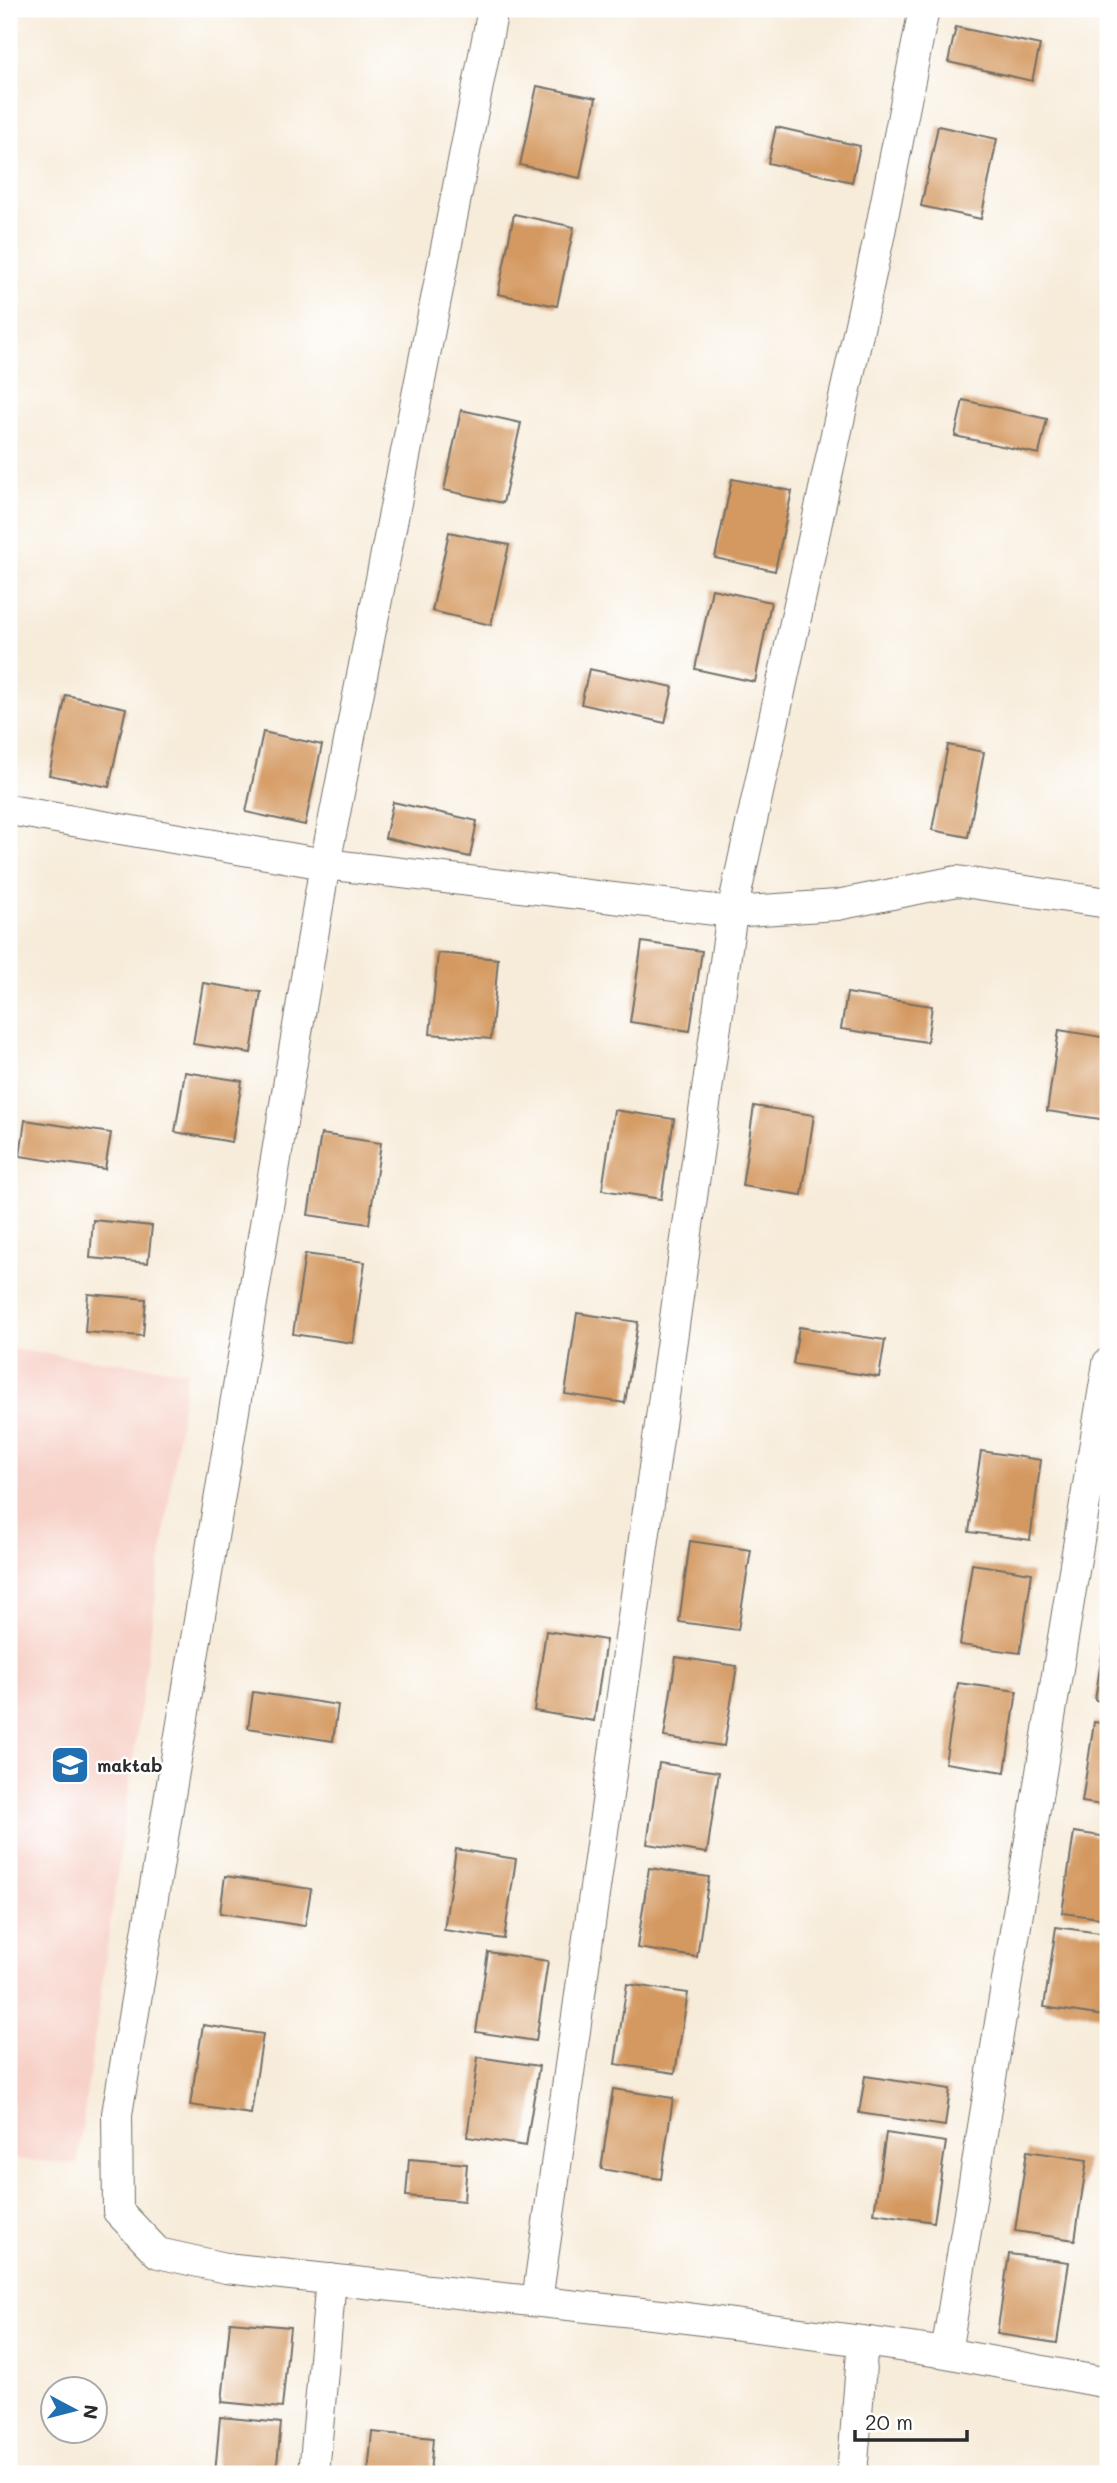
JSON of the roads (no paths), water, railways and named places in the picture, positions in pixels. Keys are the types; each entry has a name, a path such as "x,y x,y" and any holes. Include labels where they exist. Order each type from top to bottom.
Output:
{"street":[{"path":"493,9 325,864 117,2114 118,2211 158,2253 226,2268 537,2301 863,2341 946,2353 1108,2383"},
{"path":"537,2301 732,912 879,237 924,9"},
{"path":"9,810 325,864 732,912 837,905 957,881 1108,903"},
{"path":"946,2353 1108,1363"},
{"path":"314,2474 331,2279"},
{"path":"852,2474 863,2341"}],"place":[{"name":"maktab","path":"70,1765"}]}
